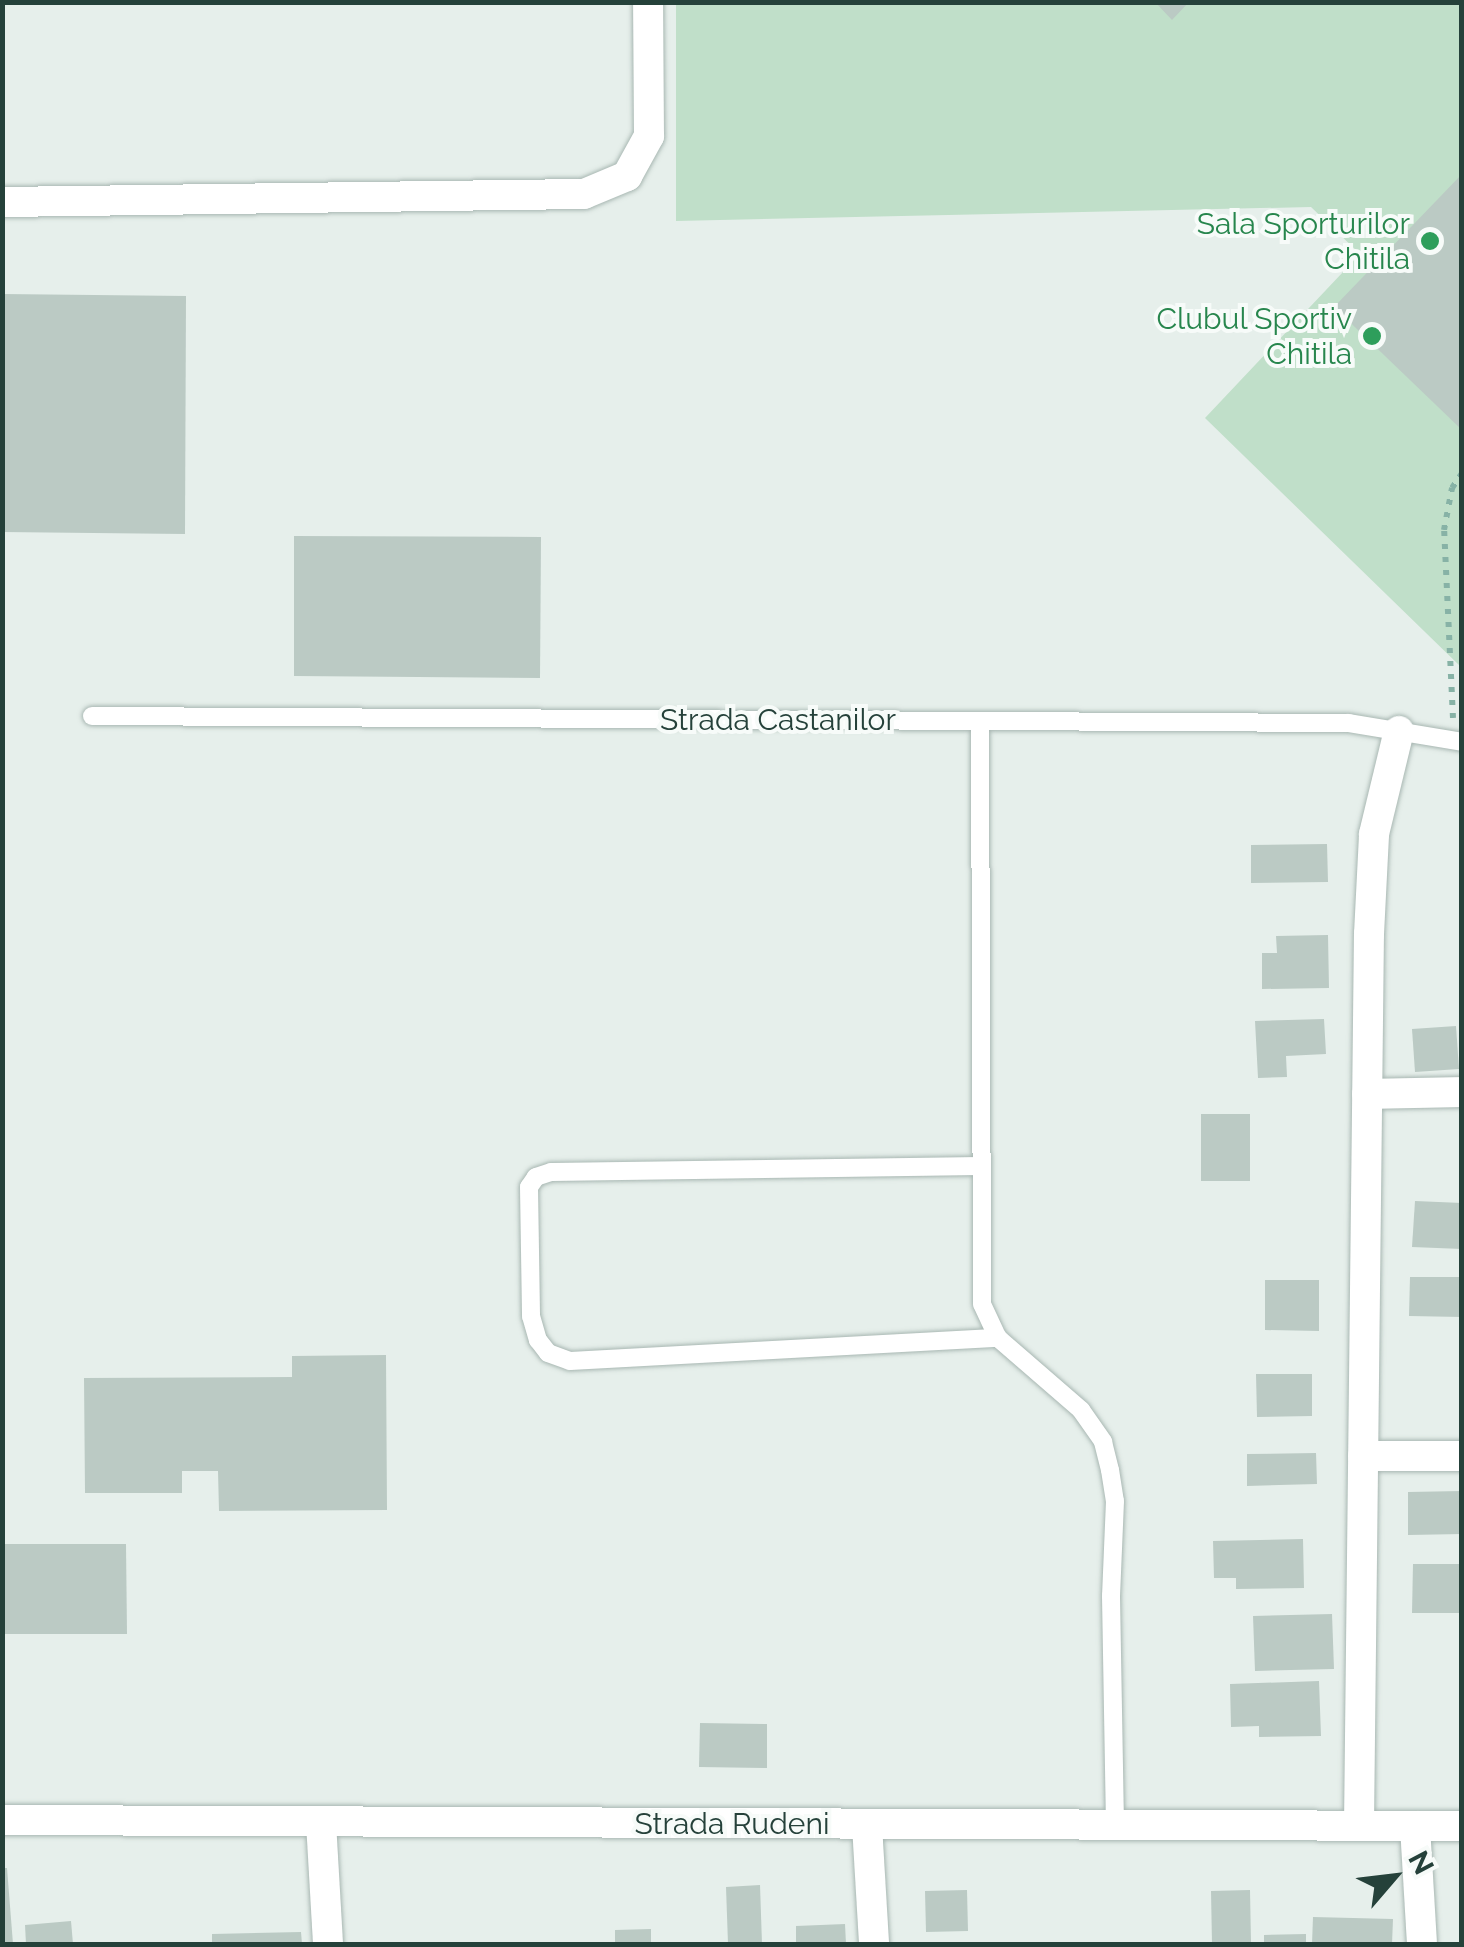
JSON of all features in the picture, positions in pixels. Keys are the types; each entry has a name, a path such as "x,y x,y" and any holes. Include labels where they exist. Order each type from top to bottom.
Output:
{"street":[{"path":"2,202 584,194 628,176 649,136 648,2"},
{"path":"1359,1826 1367,1094 1374,834 1399,731"},
{"path":"1367,1094 1462,1092"},
{"path":"1363,1456 1462,1456"},
{"name":"Strada Rudeni","path":"2,1820 1462,1826"},
{"path":"321,1822 328,1944"},
{"path":"866,1825 874,1944"},
{"path":"1416,1826 1422,1944"}],"lane":[{"name":"Strada Castanilor","path":"92,716 1349,723 1458,741"},
{"path":"980,721 982,1304 998,1338 1080,1410 1102,1442 1110,1470 1115,1501 1111,1596 1115,1826"},
{"path":"980,1166 551,1172 536,1177 528,1187 531,1316 538,1340 548,1353 570,1362 998,1338"}],"path":[{"path":"1458,741 1444,530 1452,488 1462,474"}],"green space":[{"name":"Clubul Sportiv Chitila","path":"676,3 1461,3 1461,667 1205,418 1360,254 1311,207 676,221"}],"building":[{"path":"1155,2 1189,2 1172,20"},
{"name":"Sala Sporturilor Chitila","path":"1462,174 1462,430 1334,307"},
{"path":"2,294 186,296 185,534 2,532"},
{"path":"294,536 541,537 540,678 294,676"},
{"path":"1327,844 1328,882 1251,883 1251,845"},
{"path":"1328,935 1329,988 1262,989 1262,953 1277,953 1276,936"},
{"path":"1324,1019 1326,1054 1286,1056 1287,1077 1258,1078 1255,1021"},
{"path":"1456,1026 1459,1069 1415,1072 1412,1029"},
{"path":"1201,1114 1250,1114 1250,1181 1201,1181"},
{"path":"1415,1201 1462,1203 1462,1249 1412,1247"},
{"path":"1410,1277 1462,1277 1462,1317 1409,1316"},
{"path":"1265,1280 1319,1280 1319,1331 1265,1330"},
{"path":"386,1355 387,1510 219,1511 218,1471 182,1471 182,1493 85,1493 84,1378 292,1377 292,1356"},
{"path":"1256,1374 1312,1374 1312,1416 1257,1417"},
{"path":"1316,1453 1317,1484 1247,1486 1247,1454"},
{"path":"1462,1491 1462,1534 1408,1535 1408,1492"},
{"path":"1303,1539 1304,1588 1236,1589 1236,1578 1214,1578 1213,1541"},
{"path":"2,1544 126,1544 127,1634 2,1634"},
{"path":"1413,1564 1462,1564 1462,1613 1412,1613"},
{"path":"1332,1614 1334,1669 1255,1671 1253,1616"},
{"path":"1319,1681 1321,1736 1259,1737 1259,1726 1231,1727 1230,1684"},
{"path":"700,1723 767,1724 767,1768 699,1767"},
{"path":"2,1868 7,1868 13,1944 2,1944"},
{"path":"760,1885 762,1944 728,1944 726,1887"},
{"path":"967,1890 968,1931 926,1932 925,1891"},
{"path":"1250,1890 1251,1944 1212,1944 1211,1891"},
{"path":"1313,1917 1393,1919 1392,1944 1312,1944"},
{"path":"71,1921 73,1944 26,1944 25,1925"},
{"path":"845,1924 846,1944 796,1944 796,1926"},
{"path":"651,1929 651,1944 615,1944 615,1930"},
{"path":"301,1932 302,1944 212,1944 212,1934"},
{"path":"1306,1934 1306,1944 1264,1944 1264,1935"}],"place":[{"name":"Sala Sporturilor Chitila","path":"1430,241"},
{"name":"Clubul Sportiv Chitila","path":"1372,336"}]}
